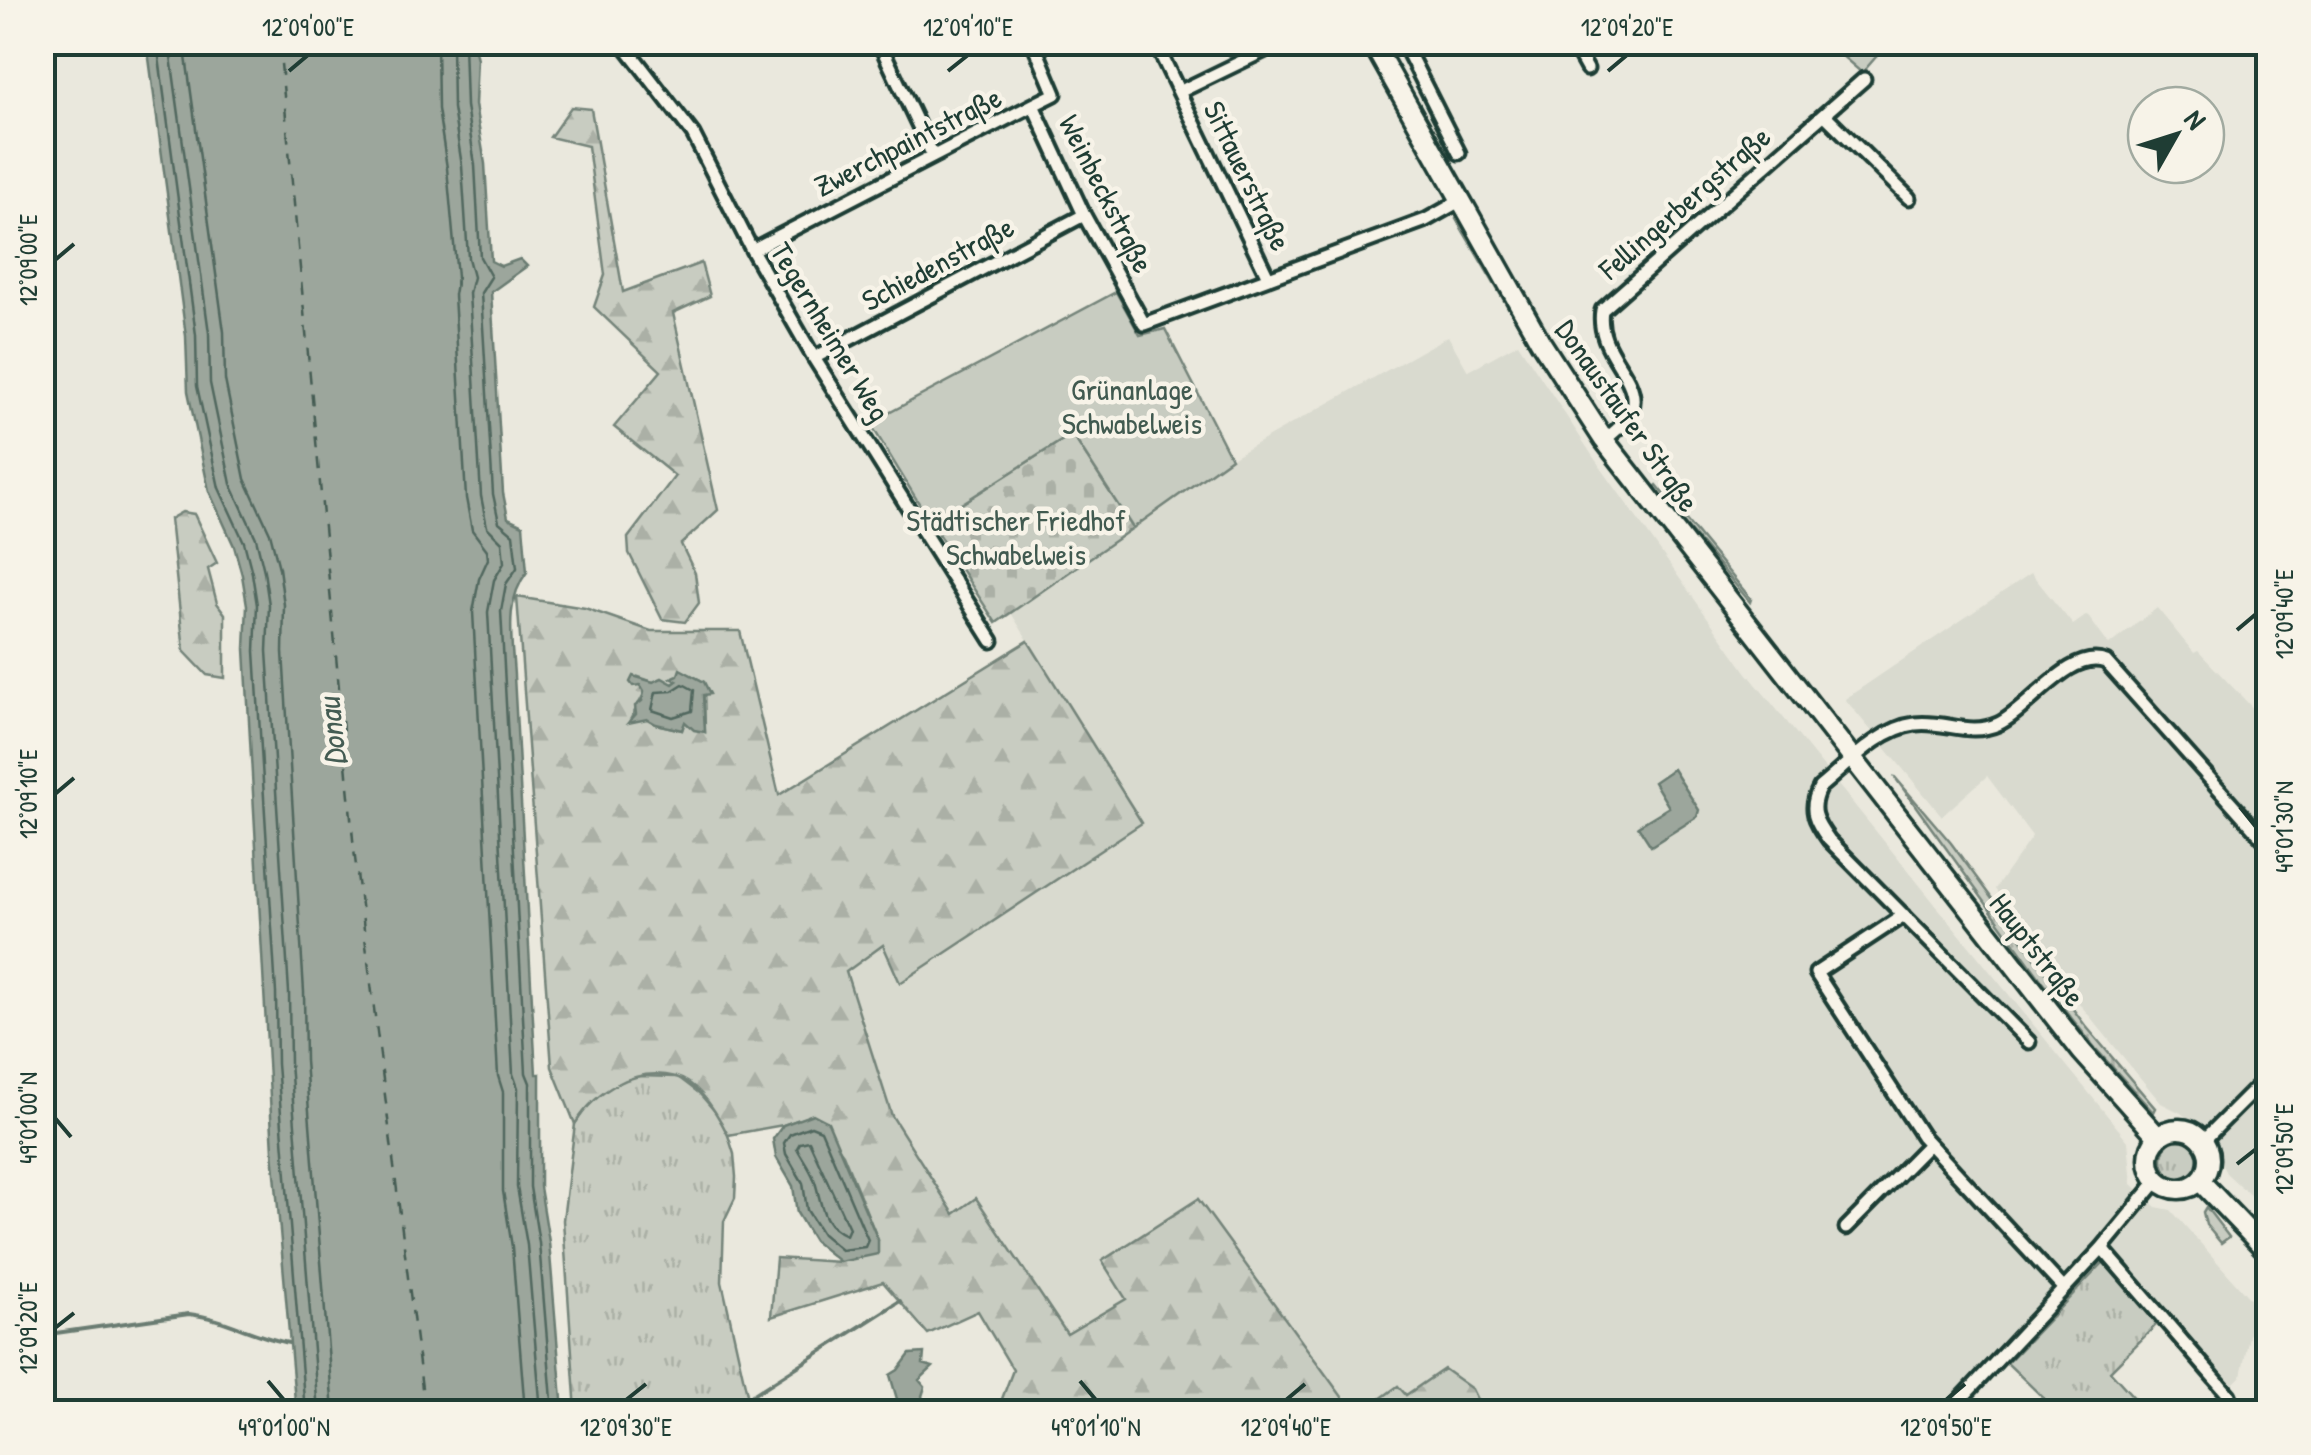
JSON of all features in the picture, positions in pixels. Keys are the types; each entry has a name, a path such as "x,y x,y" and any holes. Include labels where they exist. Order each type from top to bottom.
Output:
{"main road":[{"name":"Donaustaufer Straße","path":"1372,42 1458,202 1540,342 1604,440 1879,793"},
{"name":"Hauptstraße","path":"1879,793 2082,1052 2158,1137"},
{"path":"2187,1129 2204,1140 2210,1157 2206,1174 2192,1186 2174,1189 2152,1172 2149,1154 2166,1131 2187,1129"},
{"path":"2200,1181 2268,1252"}],"street":[{"path":"879,42 933,156"},
{"name":"Weinbeckstraße","path":"1033,42 1056,94 1033,105 1084,215 1144,324 1268,277"},
{"name":"Sittauerstraße","path":"1155,42 1268,277"},
{"path":"1179,92 1282,42"},
{"path":"1403,42 1459,153"},
{"path":"1572,43 1586,69"},
{"name":"Tegernheimer Weg","path":"628,44 693,134 752,250 814,358 992,641"},
{"name":"Fellingerbergstraße","path":"1604,440 1629,419 1634,394 1603,335 1602,310 1864,80"},
{"name":"Zwerchpaintstraße","path":"752,250 1033,105"},
{"path":"1826,115 1909,198"},
{"path":"1268,277 1426,220 1458,202"},
{"name":"Schiedenstraße","path":"814,358 1084,215"},
{"path":"2029,1042 1829,840 1812,811 1820,787 1852,760 1902,726 1927,723 1969,730 2001,722 2079,661 2097,659 2106,662 2268,844"},
{"path":"1904,915 1816,972 1928,1144 2064,1288"},
{"path":"2204,1140 2268,1076"},
{"path":"1846,1228 1928,1144"},
{"path":"1949,1412 2102,1248 2158,1180"},
{"path":"2102,1248 2230,1395 2234,1412"}],"shaded area":[{"path":"1448,336 1468,371 1518,343 1594,458 1747,673 2128,1141 2132,1184 2156,1207 2171,1210 2250,1299 2254,1311 2241,1376 2233,1384 2113,1252 1962,1412 1770,1412 1754,1400 1741,1412 1483,1412 1472,1389 1406,1395 1398,1386 1362,1412 1353,1412 1198,1199 1103,1260 1127,1299 1067,1335 977,1199 954,1214 892,1116 846,972 884,944 900,982 1142,823 1011,613 1231,458"},
{"path":"2031,573 2073,625 2087,615 2109,645 2157,608 2194,653 2198,651 2268,724 2268,1212 2226,1173 2207,1136 2181,1113 2161,1103 2082,1007 1995,889 2032,836 1987,776 1942,816 1845,699"}],"green space":[{"path":"1827,43 1888,43 1862,73"},
{"path":"571,107 591,109 623,292 701,263 710,296 673,313 718,510 681,544 695,573 699,603 685,622 662,619 629,553 628,538 675,476 614,427 661,371 594,307 605,275 588,146 550,137"},
{"path":"1457,213 1463,217 1544,361 1536,355 1456,219"},
{"name":"Grünanlage Schwabelweis","path":"1116,292 1140,335 1165,329 1231,458 1133,528 1072,434 931,523 870,423"},
{"name":"Städtischer Friedhof Schwabelweis","path":"1072,434 1133,528 996,623 931,523"},
{"path":"1657,485 1751,599 1750,602 1654,488"},
{"path":"182,512 194,514 217,563 208,569 217,603 225,614 225,678 207,675 184,651 170,519"},
{"path":"517,597 585,608 651,631 740,631 779,795 1028,641 1142,823 900,983 883,945 846,972 892,1116 954,1214 976,1198 1067,1334 1126,1299 1102,1261 1198,1199 1353,1412 997,1412 1013,1370 978,1311 928,1334 883,1282 771,1317 776,1258 840,1262 878,1240 843,1154 813,1115 728,1135 713,1109 685,1080 645,1075 605,1092 575,1124 552,1067","holes":["681,670 704,682 705,732 684,721 682,730 647,718 629,722 645,692 639,677 672,684 678,681"]},
{"path":"1894,776 1951,843 2084,1024 2155,1108 2153,1112 2042,981"},
{"path":"637,1076 678,1077 718,1115 728,1135 736,1177 735,1198 724,1221 722,1282 751,1412 576,1412 563,1220 575,1124 603,1092"},
{"path":"2183,1138 2198,1144 2204,1159 2198,1174 2183,1180 2168,1174 2162,1159 2168,1144"},
{"path":"2206,1207 2229,1237 2221,1243 2206,1225"},
{"path":"2104,1262 2159,1322 2110,1371 2147,1412 2058,1412 2007,1363"},
{"path":"1444,1369 1472,1389 1483,1412 1362,1412 1398,1386 1406,1395"}],"water":[{"name":"Donau","path":"147,43 473,43 477,59 475,105 485,164 491,261 501,266 520,259 527,266 491,292 503,493 508,518 523,525 527,572 515,596 511,635 536,1074 540,1074 540,1187 549,1242 563,1412 296,1412 273,1151 245,649 247,605 234,546 209,491 188,391 186,336"},
{"path":"680,669 704,682 710,694 703,695 705,732 694,730 685,722 682,730 647,719 628,723 644,692 640,685 630,682 633,676 653,682 662,678 673,684 677,681 671,678"},
{"path":"1673,769 1699,810 1697,817 1651,846 1638,826 1669,807 1654,782"},
{"path":"813,1114 828,1122 878,1240 878,1254 840,1262 814,1241 797,1213 793,1186 776,1157 773,1139 783,1125"},
{"path":"924,1353 923,1364 933,1367 919,1380 925,1387 922,1396 927,1412 904,1410 890,1375 910,1354"}],"waterway":[{"path":"726,1412 900,1301"},
{"path":"42,1335 189,1314 289,1343"}],"ferry route":[{"path":"279,42 354,850 425,1412"}]}
